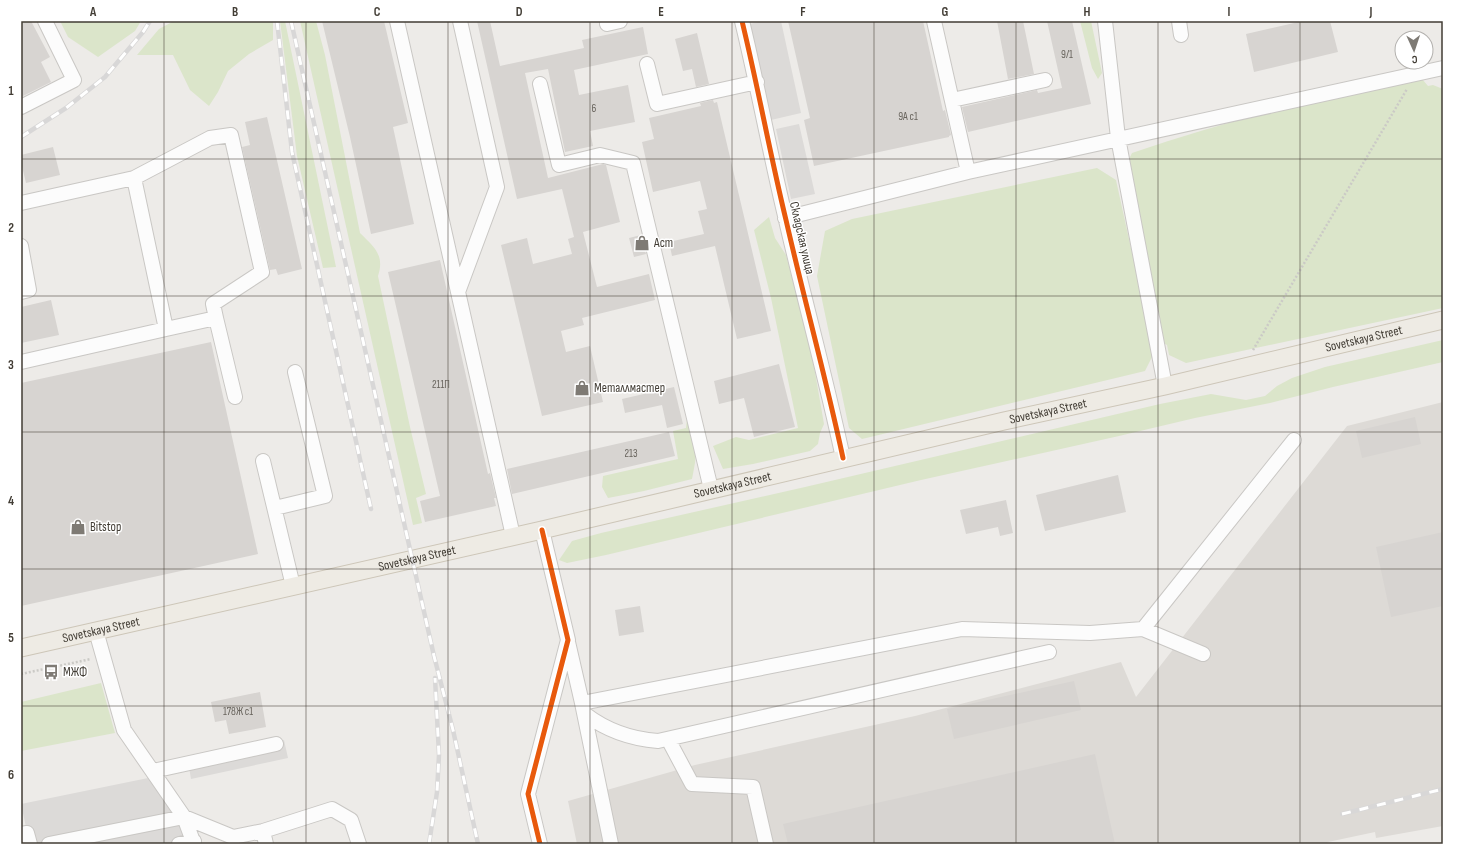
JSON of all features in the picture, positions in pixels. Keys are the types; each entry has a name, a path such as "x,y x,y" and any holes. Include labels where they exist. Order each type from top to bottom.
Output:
{"main road":[{"name":"Sovetskaya Street","path":"21,648 542,530 843,458 1165,386 1443,320"}],"street":[{"path":"21,107 74,80 45,21"},
{"path":"397,21 512,536"},
{"path":"458,292 497,187 460,21"},
{"name":"Складская улица","path":"742,21 757,82 785,218 843,458"},
{"path":"934,21 968,172"},
{"path":"1105,21 1118,138 1165,386"},
{"path":"1179,21 1181,35"},
{"path":"647,64 657,104 757,82"},
{"path":"785,218 968,172 1443,68"},
{"path":"952,100 1045,80"},
{"path":"540,84 559,165 600,155 633,163 711,489"},
{"path":"21,203 134,178 210,138 231,136 262,272 213,304 235,397"},
{"path":"134,178 166,329"},
{"path":"21,246 29,290 21,292"},
{"path":"21,362 216,318"},
{"path":"275,508 325,496 295,372"},
{"path":"1143,629 1294,440"},
{"path":"263,461 293,586"},
{"path":"542,530 584,709 611,844"},
{"path":"584,709 962,629 1090,633 1143,629 1203,654"},
{"path":"96,631 124,730 184,817 194,843 180,844"},
{"path":"540,844 528,794 568,640"},
{"path":"584,709 595,722 616,732 641,740 658,741 1049,652"},
{"path":"668,739 692,784 753,787 766,844"},
{"path":"153,771 276,744"},
{"path":"49,844 184,817 234,841 264,838 332,809 351,820 359,844"},
{"path":"21,834 27,833 30,844"}],"path":[{"path":"1251,352 1417,73"},
{"path":"21,674 104,656"}],"shaded area":[{"path":"764,21 781,21 801,113 771,120 749,24"},
{"path":"799,124 815,194 791,199 776,129"},
{"path":"1443,402 1443,826 1376,838 1375,832 1328,842 1326,844 577,844 568,801 695,765 915,716 1121,662 1136,697 1347,426"},
{"path":"284,740 288,758 191,779 188,761"},
{"path":"153,777 182,819 188,844 21,844 29,841 21,804"}],"green space":[{"path":"60,21 141,21 135,31 98,57 68,37"},
{"path":"174,21 273,21 273,40 249,54 228,71 218,92 209,106 190,90 173,55 137,55 159,29"},
{"path":"280,21 285,21 336,267 323,268 297,156"},
{"path":"300,21 316,21 325,55 360,233 374,247 379,257 380,269 378,276 410,427 426,494 416,498 422,523 413,525"},
{"path":"1080,21 1091,21 1102,73 1098,79 1092,68"},
{"path":"1417,73 1428,86 1433,85 1443,89 1443,308 1186,363 1169,355 1167,345 1163,343 1127,163 1132,153 1238,120"},
{"path":"1097,168 1116,180 1154,353 1145,371 862,439 849,428 817,276 825,231 852,219"},
{"path":"769,217 775,238 786,255 811,349 824,424 820,433 818,444 810,451 723,469 713,446 736,437 749,440 798,428 771,298 754,230"},
{"path":"1443,340 1443,362 1270,403 1195,418 921,480 606,555 567,563 559,560 572,541 601,533 1160,404 1211,394 1246,400 1265,396 1277,386 1292,378 1325,367"},
{"path":"687,419 696,440 696,456 692,479 608,498 602,487 603,476 678,459 673,431 686,428"},
{"path":"101,683 115,733 21,751 21,702"}],"building":[{"path":"21,21 31,21 50,57 41,62 51,82 21,97"},
{"path":"322,21 384,21 408,123 393,127 414,224 371,234 350,137"},
{"path":"477,21 490,21 500,66 584,48 582,40 643,27 648,54 574,70 579,95 628,85 635,122 590,131 593,146 565,152 548,69 525,73 548,178 603,164 606,165 620,222 583,232 597,287 649,274 655,300 582,318 584,325 561,331 566,352 590,346 603,402 542,416 501,245 527,238 533,264 572,254 568,239 574,237 562,189 517,199"},
{"path":"788,21 923,21 943,111 945,110 951,135 949,137 814,166 804,120 810,118"},
{"path":"997,21 1023,21 1034,74 1008,79"},
{"path":"1047,21 1072,21 1091,104 968,132 962,107 1037,90 1038,93 1062,88"},
{"path":"1303,21 1330,21 1338,52 1254,72 1246,34"},
{"path":"697,33 709,84 696,87 692,69 683,71 675,39"},
{"path":"713,100 714,103 717,102 771,331 737,339 715,246 672,256 669,242 704,234 698,211 707,209 700,181 653,192 642,142 654,139 649,118 701,106 700,103"},
{"path":"267,117 302,269 278,275 276,269 270,270 242,147 250,145 245,122"},
{"path":"53,147 60,175 26,183 21,162 21,155"},
{"path":"641,235 646,254 634,257 629,238"},
{"path":"440,260 488,474 490,473 496,498 494,498 496,506 425,522 420,501 440,496 388,272"},
{"path":"51,300 59,335 21,343 21,307"},
{"path":"211,342 258,554 21,606 21,383"},
{"path":"779,364 795,427 754,437 744,398 719,404 714,381"},
{"path":"674,387 683,424 667,428 662,405 625,413 622,399"},
{"path":"1415,417 1421,444 1362,458 1356,431"},
{"path":"669,432 675,456 512,494 507,469"},
{"path":"1118,475 1126,512 1045,531 1036,495"},
{"path":"1006,500 1013,533 1000,536 998,527 966,534 960,510"},
{"path":"1443,532 1443,606 1391,617 1376,547"},
{"path":"640,606 644,632 619,636 615,610"},
{"path":"1074,681 1081,710 954,739 947,709"},
{"path":"260,692 266,727 229,734 226,720 215,722 211,702"},
{"path":"1095,754 1115,844 788,844 783,824"}],"railway":[{"path":"21,137 66,108 105,77 143,32 150,21"},
{"path":"277,21 292,152 371,509"},
{"path":"291,21 434,656 453,730 478,844"},
{"path":"429,844 437,792 439,755 435,678"},
{"path":"1342,814 1443,789"}],"cycle path":[{"path":"742,21 780,195 843,458"},
{"path":"540,844 528,794 568,640 542,530"}],"place":[{"name":"Аст","path":"642,243"},
{"name":"Металлмастер","path":"582,388"},
{"name":"Bitstop","path":"78,527"},
{"name":"МЖФ","path":"51,672"}]}
